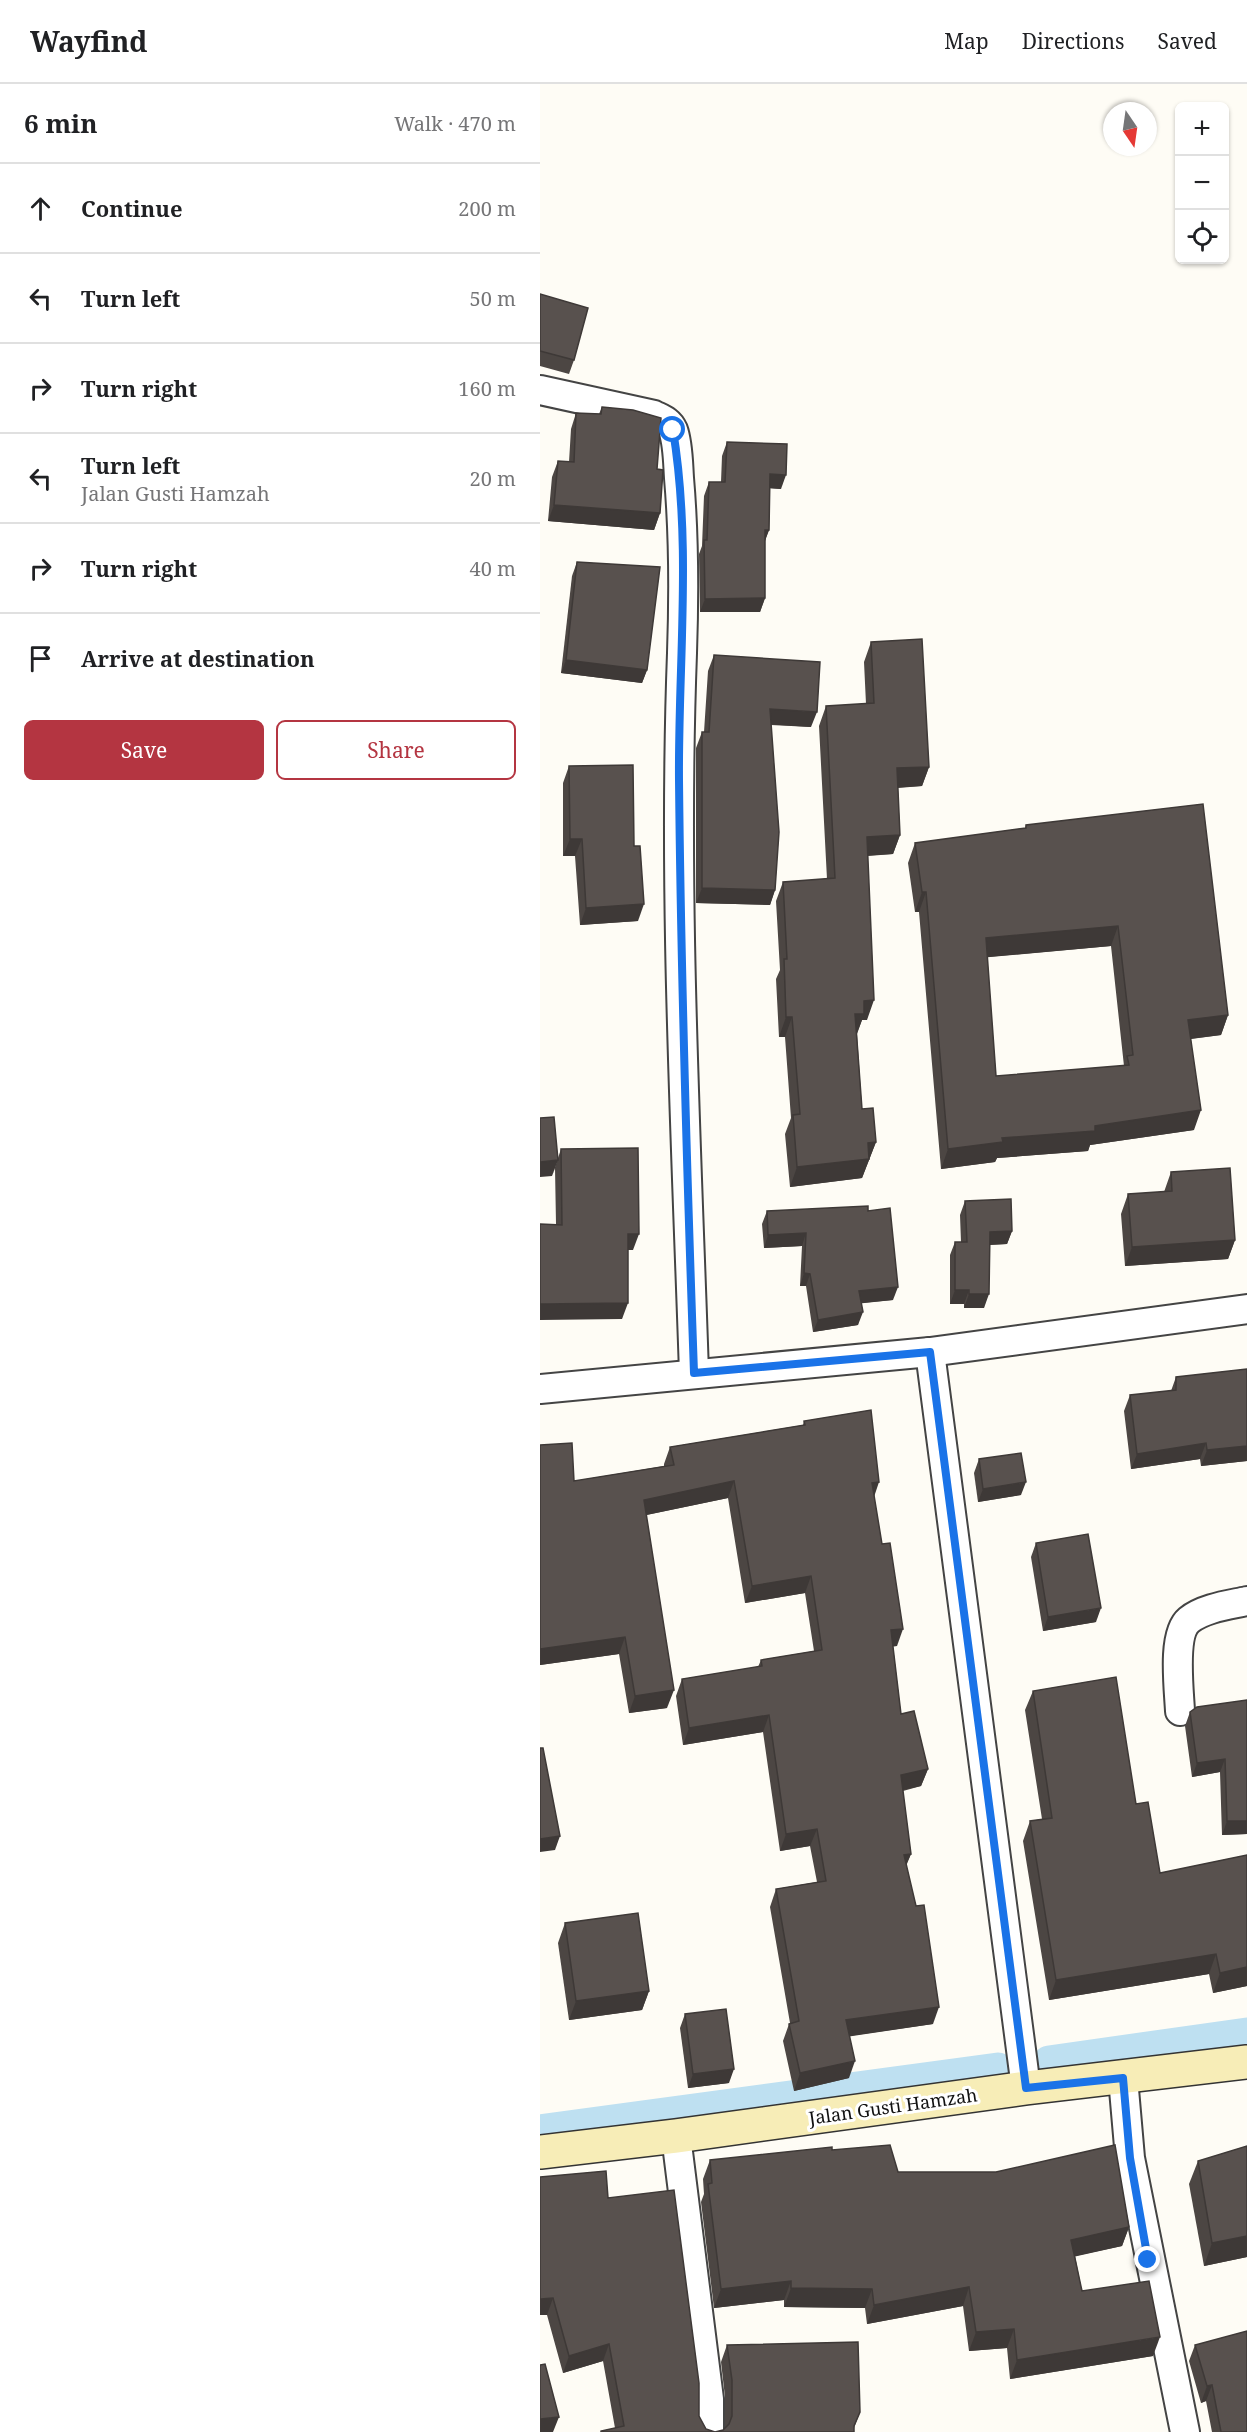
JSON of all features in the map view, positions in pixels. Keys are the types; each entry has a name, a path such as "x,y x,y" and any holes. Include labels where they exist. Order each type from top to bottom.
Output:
{"street":[{"path":"540,390 654,415 667,421 673,430 677,455 682,538 683,627 679,733 682,1008 694,1373"},
{"path":"540,1389 930,1352 1247,1309"},
{"path":"930,1352 1026,2088"},
{"path":"1180,1711 1179,1636 1188,1620 1207,1611 1247,1601"},
{"name":"Jalan Gusti Hamzah","path":"540,2152 676,2136 1026,2088 1247,2062"},
{"path":"1123,2078 1130,2158 1185,2432"},
{"path":"676,2136 708,2387 710,2432"}],"building":[{"path":"540,294 588,308 574,360 540,351"},
{"path":"602,407 633,410 661,418 657,469 663,470 660,513 554,505 558,461 574,462 576,413 601,414"},
{"path":"727,442 787,444 786,475 770,474 769,530 765,530 765,598 705,599 704,540 707,540 709,482 725,482"},
{"path":"577,562 660,567 647,670 566,660"},
{"path":"922,639 929,767 897,768 900,835 867,837 874,1000 864,1001 864,1014 855,1014 862,1109 873,1108 876,1142 868,1143 869,1159 797,1167 793,1115 800,1114 792,1017 786,1017 784,959 787,959 783,882 835,878 826,706 874,703 871,642"},
{"path":"714,655 820,662 817,712 770,709 779,832 775,890 702,888 702,732 709,732"},
{"path":"633,765 634,846 640,846 644,904 586,908 582,839 570,839 569,766"},
{"path":"1203,804 1228,1015 1188,1020 1201,1110 1095,1126 1095,1131 1002,1138 1003,1142 948,1149 926,892 922,892 915,843 1026,828 1026,825","holes":["1118,926 1133,1055 1127,1056 1129,1065 996,1076 986,938"]},
{"path":"554,1117 558,1160 540,1162 540,1118"},
{"path":"638,1148 639,1234 628,1234 628,1303 540,1304 540,1224 562,1225 561,1149"},
{"path":"1230,1168 1235,1240 1132,1247 1128,1194 1172,1191 1171,1172"},
{"path":"1011,1199 1012,1231 990,1232 989,1294 969,1294 969,1290 955,1290 955,1242 967,1242 965,1201"},
{"path":"868,1206 868,1211 890,1208 898,1287 859,1291 863,1312 818,1320 810,1274 804,1273 806,1233 768,1235 767,1211"},
{"path":"1247,1369 1247,1446 1207,1450 1206,1443 1137,1454 1130,1395 1176,1390 1176,1377"},
{"path":"871,1410 879,1482 872,1483 882,1544 890,1543 903,1629 891,1630 901,1714 914,1711 928,1769 901,1775 911,1854 904,1855 916,1906 924,1905 939,2007 846,2020 855,2061 800,2073 789,2024 799,2021 776,1889 826,1881 817,1829 786,1834 769,1715 689,1728 682,1679 762,1666 761,1660 822,1650 811,1576 752,1586 734,1481 644,1500 674,1690 635,1696 625,1637 540,1649 540,1445 572,1443 574,1481 674,1465 670,1447 805,1425 804,1421"},
{"path":"1021,1453 1026,1482 983,1489 979,1459"},
{"path":"1088,1534 1101,1608 1048,1617 1036,1543"},
{"path":"1116,1677 1136,1804 1148,1802 1160,1873 1247,1855 1247,1967 1220,1973 1216,1954 1056,1980 1030,1821 1052,1818 1033,1691"},
{"path":"1247,1700 1247,1821 1227,1821 1225,1759 1197,1763 1190,1712 1197,1707"},
{"path":"540,1748 543,1748 560,1836 540,1839"},
{"path":"638,1913 649,1991 576,2001 565,1923"},
{"path":"726,2009 734,2069 693,2074 685,2014"},
{"path":"890,2145 898,2172 996,2172 1115,2145 1129,2227 1071,2240 1082,2291 1149,2281 1160,2337 1017,2360 1014,2329 976,2332 969,2287 874,2305 872,2289 791,2288 791,2281 721,2289 708,2184 712,2183 710,2160 832,2147 832,2150"},
{"path":"1247,2146 1247,2236 1212,2243 1198,2161"},
{"path":"606,2171 608,2198 674,2190 699,2383 699,2416 706,2429 715,2432 601,2432 624,2426 609,2344 569,2356 553,2298 540,2299 540,2177"},
{"path":"1247,2331 1247,2432 1221,2432 1212,2385 1207,2386 1195,2345"},
{"path":"858,2342 860,2412 854,2432 715,2432 723,2430 729,2424 732,2416 732,2380 727,2345"},
{"path":"545,2364 559,2417 540,2419 540,2365"}],"waterway":[{"path":"1049,2062 1247,2034"},
{"path":"540,2131 998,2069"}],"route":[{"path":"673,430 682,516 683,627 679,733 682,1008 694,1373 930,1352 982,1732 1026,2088 1123,2078 1130,2158 1148,2260"}]}
